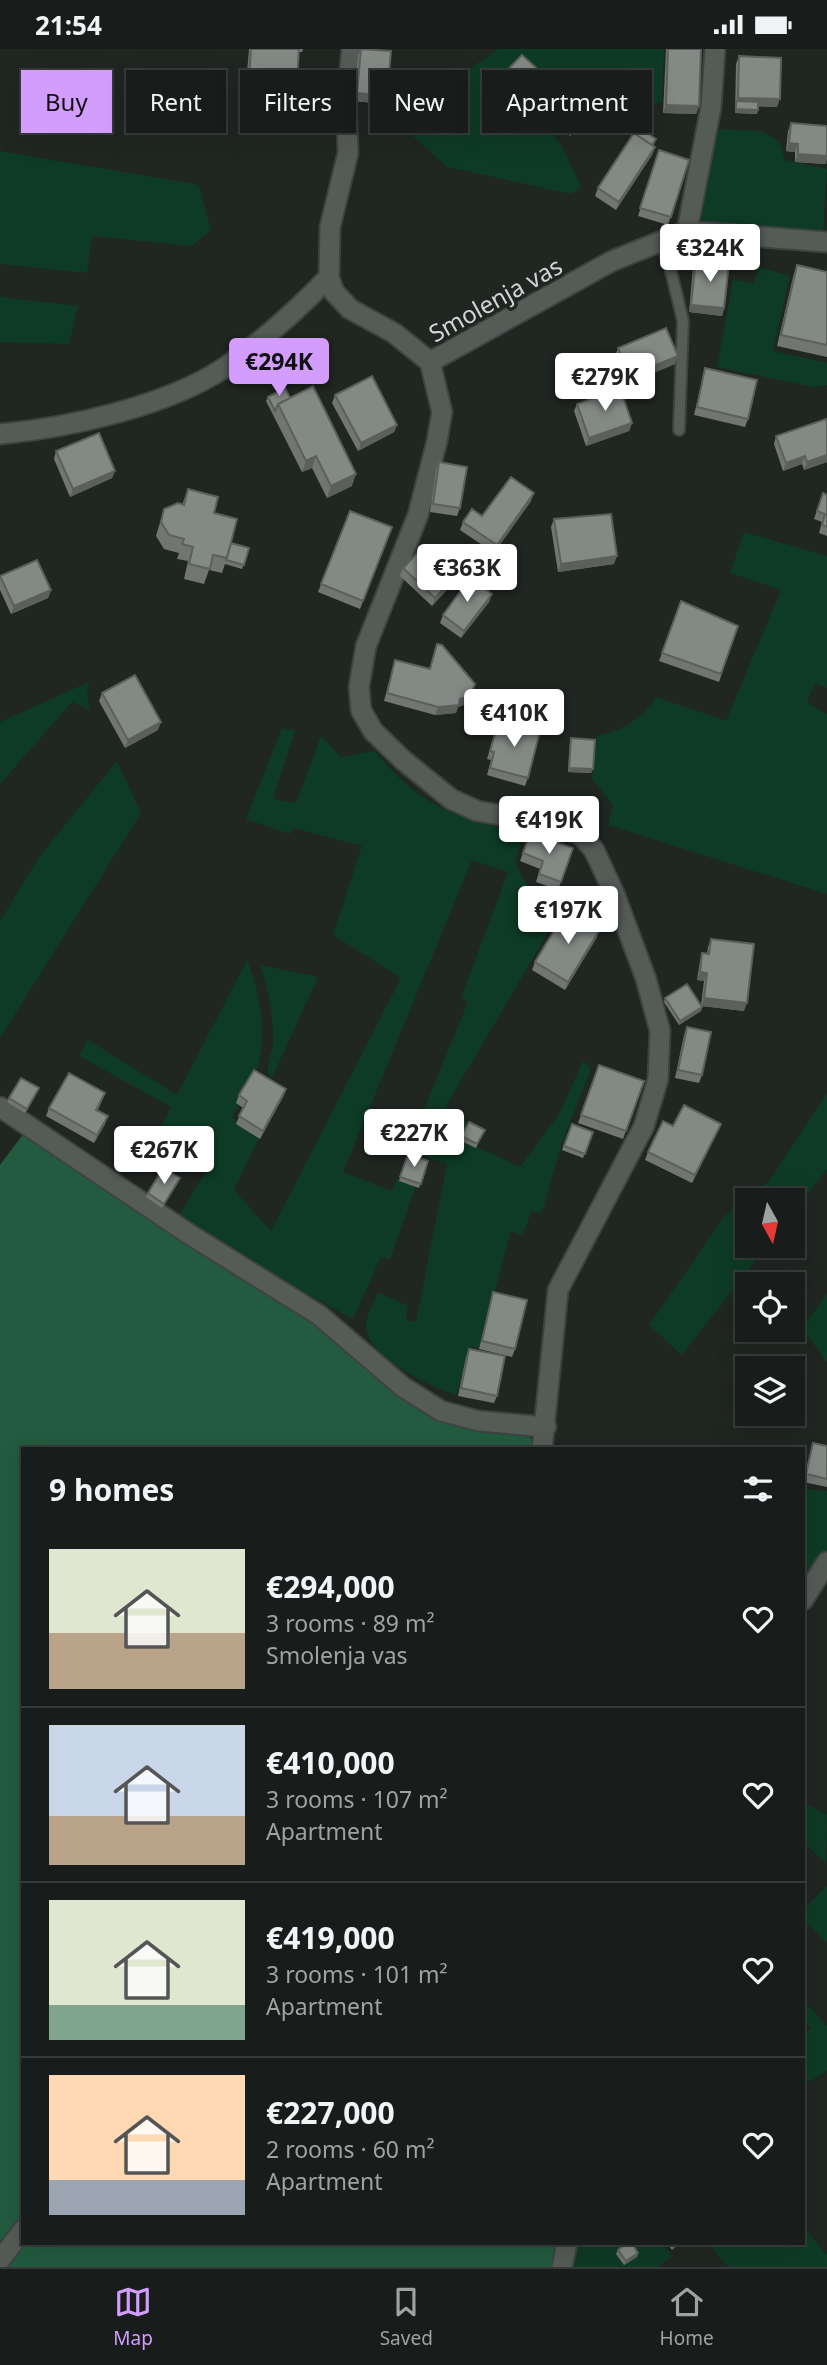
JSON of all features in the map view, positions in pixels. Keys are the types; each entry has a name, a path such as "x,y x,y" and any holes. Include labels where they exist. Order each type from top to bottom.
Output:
{"street":[{"path":"0,434 49,430 111,415 171,393 213,373 293,313 329,277 330,226 348,153 346,104 352,49"},
{"path":"687,231 711,107 715,49"},
{"name":"Smolenja vas","path":"329,277 334,292 350,309 394,333 430,362 612,261 687,231 827,243"},
{"path":"430,362 442,412 437,441 418,515 366,646 359,687 361,710 373,731 403,760 451,799 477,811 560,825 580,834 594,850 614,893 646,979 660,1031 658,1079 644,1126 558,1290 542,1447"},
{"path":"0,1107 189,1234 319,1315 403,1387 441,1411 478,1421 505,1421 545,1427"},
{"path":"805,1597 827,1562"},
{"path":"0,2260 21,2233"},
{"path":"562,2267 567,2245"}],"lane":[{"path":"660,241 670,267 683,321 679,431"}],"green space":[{"path":"498,49 664,49 662,102 657,104 652,102 652,70 531,70 519,61 510,70 482,70 482,133 552,133 561,144 581,186 572,194 447,167 409,133 468,133 468,70"},
{"path":"711,129 761,131 779,141 785,160 827,169 823,233 709,223 702,220 696,210"},
{"path":"0,151 199,185 211,230 192,246 92,236 87,273 0,264"},
{"path":"758,267 790,276 773,351 827,363 827,385 813,387 717,367 733,280 754,283"},
{"path":"0,297 78,306 69,344 0,342"},
{"path":"744,532 827,556 827,688 815,683 807,703 827,714 827,894 608,825 613,805 592,779 597,736 630,723 644,712 656,697 726,721 781,590 730,573"},
{"path":"89,682 87,696 90,710 72,702 0,784 0,722"},
{"path":"282,728 295,731 273,799 296,803 321,736 341,757 375,751 392,771 424,798 458,815 522,835 515,863 528,886 567,900 446,1106 471,1125 464,1141 520,1167 559,1114 583,1061 591,1069 562,1143 542,1213 532,1211 522,1235 511,1231 480,1348 472,1347 456,1395 416,1377 387,1358 375,1347 368,1335 366,1323 378,1292 408,1306 406,1320 416,1322 447,1164 407,1151 468,1002 461,998 508,872 472,860 343,1172 392,1191 397,1178 416,1185 390,1260 381,1257 353,1319 251,1264 177,1219 208,1168 157,1135 171,1107 79,1056 88,1040 177,1095 247,960 260,1010 261,1050 254,1076 232,1117 260,1136 234,1190 271,1231 401,978 333,935 362,846 293,828 290,834 246,819"},
{"path":"117,761 141,813 0,1038 0,921 39,857"},
{"path":"260,965 318,977 271,1080 268,1066 273,1042 273,1022"},
{"path":"827,1093 827,1169 805,1197 805,1188 760,1188 770,1180"},
{"path":"24,1133 350,1338 411,1401 527,1432 535,1446 21,1447 21,2245 558,2245 554,2267 0,2267 0,1165"},
{"path":"735,1207 735,1258 758,1258 747,1272 735,1272 735,1287 682,1355 649,1325 727,1213"},
{"path":"827,1294 827,1362 805,1332 805,1324"},
{"path":"805,1489 827,1491 827,1554 805,1584"},
{"path":"805,1803 827,1815 826,1863 805,1844"},
{"path":"827,1886 827,1942 805,1922 805,1908"},
{"path":"805,2002 827,2026 827,2071 805,2084 805,2034 811,2029 805,2022"},
{"path":"805,2228 827,2255 827,2267 728,2267 709,2245 805,2245"},
{"path":"572,2245 664,2245 672,2256 658,2267 569,2267"}],"building":[{"path":"251,49 299,49 298,70 250,70"},
{"path":"361,49 391,51 389,70 370,70 370,94 357,93"},
{"path":"668,49 701,49 699,106 666,105"},
{"path":"522,55 539,70 507,70"},
{"path":"739,56 781,58 780,99 738,98"},
{"path":"736,101 758,102 758,110 736,109"},
{"path":"791,123 827,126 827,156 798,154 798,144 789,143"},
{"path":"634,133 655,147 619,202 598,188"},
{"path":"647,133 656,139 652,145 635,134"},
{"path":"659,150 689,160 671,217 640,208"},
{"path":"696,259 729,263 724,308 691,305"},
{"path":"797,265 827,272 827,345 781,335"},
{"path":"666,328 678,356 630,376 618,348"},
{"path":"705,368 757,380 748,419 697,407"},
{"path":"372,376 397,425 361,443 335,395"},
{"path":"313,386 356,474 331,486 316,456 306,461 278,404"},
{"path":"285,388 290,398 278,404 275,411 268,397"},
{"path":"620,388 632,423 589,438 577,404"},
{"path":"826,419 827,455 807,462 805,456 786,463 776,436"},
{"path":"99,433 115,471 73,489 56,451"},
{"path":"439,462 467,467 460,508 433,504"},
{"path":"511,477 534,493 497,545 463,522 472,509 482,516"},
{"path":"188,489 218,497 214,513 237,519 227,558 213,555 210,569 189,564 193,547 182,544 184,539 169,535 161,522 164,509 178,503 184,505"},
{"path":"823,493 827,495 827,527 822,525 825,514 817,511"},
{"path":"350,511 392,527 363,601 321,584"},
{"path":"611,514 617,556 561,564 554,519"},
{"path":"231,543 249,548 244,565 226,560"},
{"path":"424,546 456,575 435,598 403,568"},
{"path":"490,554 500,564 489,576 479,566"},
{"path":"37,560 51,590 14,606 0,576"},
{"path":"470,578 492,594 464,631 443,615"},
{"path":"681,601 738,626 721,674 662,653"},
{"path":"437,644 442,645 475,684 470,696 460,699 459,705 438,707 387,693 395,660 430,669"},
{"path":"135,675 161,722 128,740 102,693"},
{"path":"499,720 540,731 528,778 490,768 494,752 490,751"},
{"path":"571,738 595,740 593,769 569,768"},
{"path":"530,833 573,848 561,882 539,874 543,861 523,853"},
{"path":"567,909 600,929 568,982 535,962"},
{"path":"711,939 754,944 747,1003 704,998 707,973 700,972 702,953 709,954"},
{"path":"687,984 702,1007 680,1021 665,998"},
{"path":"687,1027 711,1032 702,1075 678,1070"},
{"path":"599,1065 644,1081 626,1131 581,1115"},
{"path":"254,1070 286,1089 263,1131 239,1116 247,1101 239,1095"},
{"path":"69,1073 105,1093 96,1110 108,1116 97,1135 49,1108"},
{"path":"21,1078 39,1088 27,1109 9,1098"},
{"path":"684,1105 721,1124 695,1175 648,1152 663,1121 673,1126"},
{"path":"469,1122 485,1130 477,1144 461,1136"},
{"path":"572,1124 593,1132 585,1154 564,1146"},
{"path":"408,1154 428,1161 421,1184 400,1177"},
{"path":"163,1168 180,1178 164,1204 148,1193"},
{"path":"493,1292 527,1300 515,1349 482,1341"},
{"path":"469,1349 505,1356 497,1396 461,1388"},
{"path":"813,1443 827,1446 827,1479 806,1474"},
{"path":"624,2245 633,2245 638,2253 626,2261 618,2250"}]}
